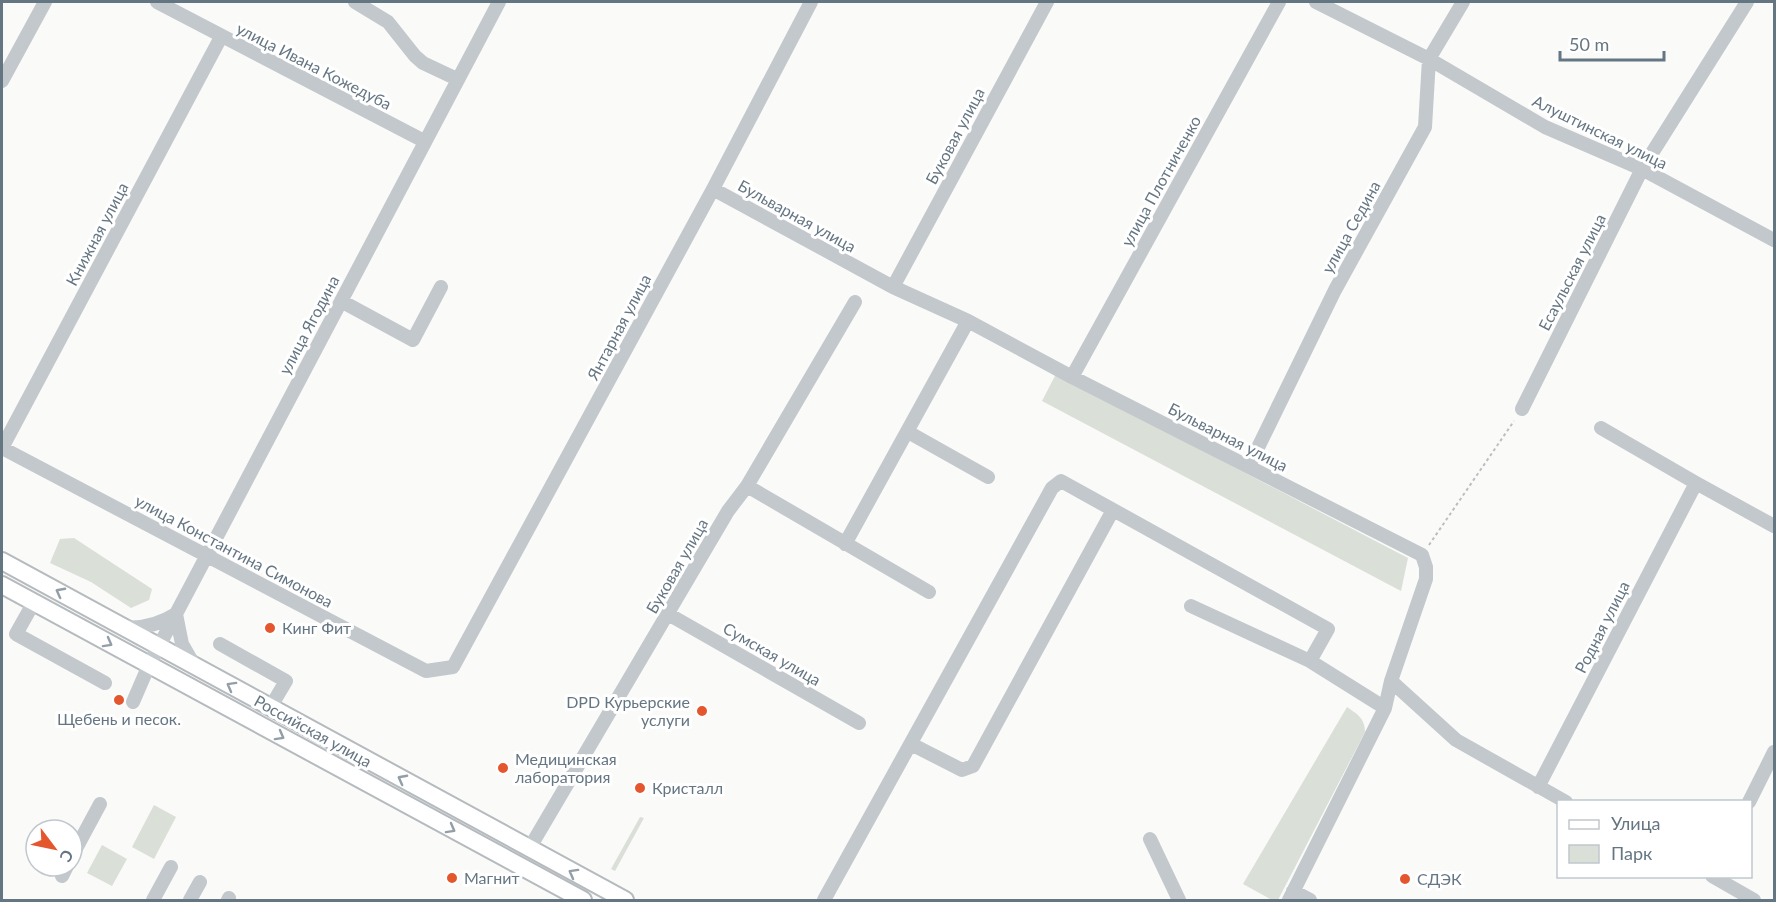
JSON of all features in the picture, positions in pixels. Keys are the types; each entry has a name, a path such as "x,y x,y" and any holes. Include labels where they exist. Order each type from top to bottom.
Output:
{"main road":[{"name":"Российская улица","path":"2,561 625,900"},
{"name":"Российская улица","path":"2,585 583,900"}],"street":[{"path":"2,81 45,2"},
{"name":"улица Ивана Кожедуба","path":"157,2 424,141"},
{"path":"355,2 388,22 414,56 423,63 457,79"},
{"name":"улица Ягодина","path":"133,702 149,665 499,2"},
{"name":"Янтарная улица","path":"453,667 713,189 811,2"},
{"name":"Буковая улица","path":"893,287 1047,2"},
{"name":"улица Плотниченко","path":"1072,377 1279,2"},
{"name":"Алуштинская улица","path":"1316,2 1429,59 1545,127 1642,169 1774,240"},
{"name":"улица Седина","path":"1249,466 1335,290 1425,127 1429,59 1463,2"},
{"name":"Есаульская улица","path":"1522,409 1642,169 1747,2"},
{"name":"Книжная улица","path":"2,448 221,36"},
{"name":"Бульварная улица","path":"713,189 893,287 968,321 1072,377 1422,555"},
{"path":"341,301 413,340 441,287"},
{"name":"Буковая улица","path":"530,849 728,511 747,486 855,302"},
{"path":"845,544 968,321"},
{"path":"1601,428 1774,526"},
{"path":"908,432 988,477"},
{"name":"улица Константина Симонова","path":"2,448 426,670 453,667"},
{"path":"824,900 1052,488 1061,482 1328,629 1310,661"},
{"name":"Родная улица","path":"1538,787 1696,483"},
{"path":"747,486 929,592"},
{"path":"911,744 962,770 973,766 1113,510"},
{"path":"1310,900 1291,896 1385,708 1391,681 1426,579 1426,567 1422,555"},
{"path":"33,602 16,634 105,683"},
{"path":"1191,606 1310,661 1385,708"},
{"path":"124,627 149,627 176,614 182,644 195,666"},
{"name":"Сумская улица","path":"668,614 859,723"},
{"path":"220,644 286,681 270,708"},
{"path":"1391,681 1456,740 1564,800"},
{"path":"1750,800 1774,752"},
{"path":"84,834 100,804"},
{"path":"1150,839 1179,900"},
{"path":"153,900 171,867"},
{"path":"1716,878 1754,900"},
{"path":"190,900 200,882"}],"path":[{"path":"1422,555 1522,409"}],"green space":[{"path":"1056,374 1408,558 1401,591 1042,401"},
{"path":"74,538 152,589 149,600 131,608 91,582 50,563 60,539"},
{"path":"1347,707 1362,720 1365,732 1278,900 1272,900 1243,884"},
{"path":"154,805 176,817 154,859 132,847"},
{"path":"640,817 644,818 615,871 611,869"},
{"path":"102,845 127,859 112,886 87,873"}],"place":[{"name":"Кинг Фит","path":"270,628"},
{"name":"Щебень и песок.","path":"119,700"},
{"name":"DPD Курьерские услуги","path":"702,711"},
{"name":"Медицинская лаборатория","path":"503,768"},
{"name":"Кристалл","path":"640,788"},
{"name":"Магнит","path":"452,878"},
{"name":"СДЭК","path":"1405,879"}]}
